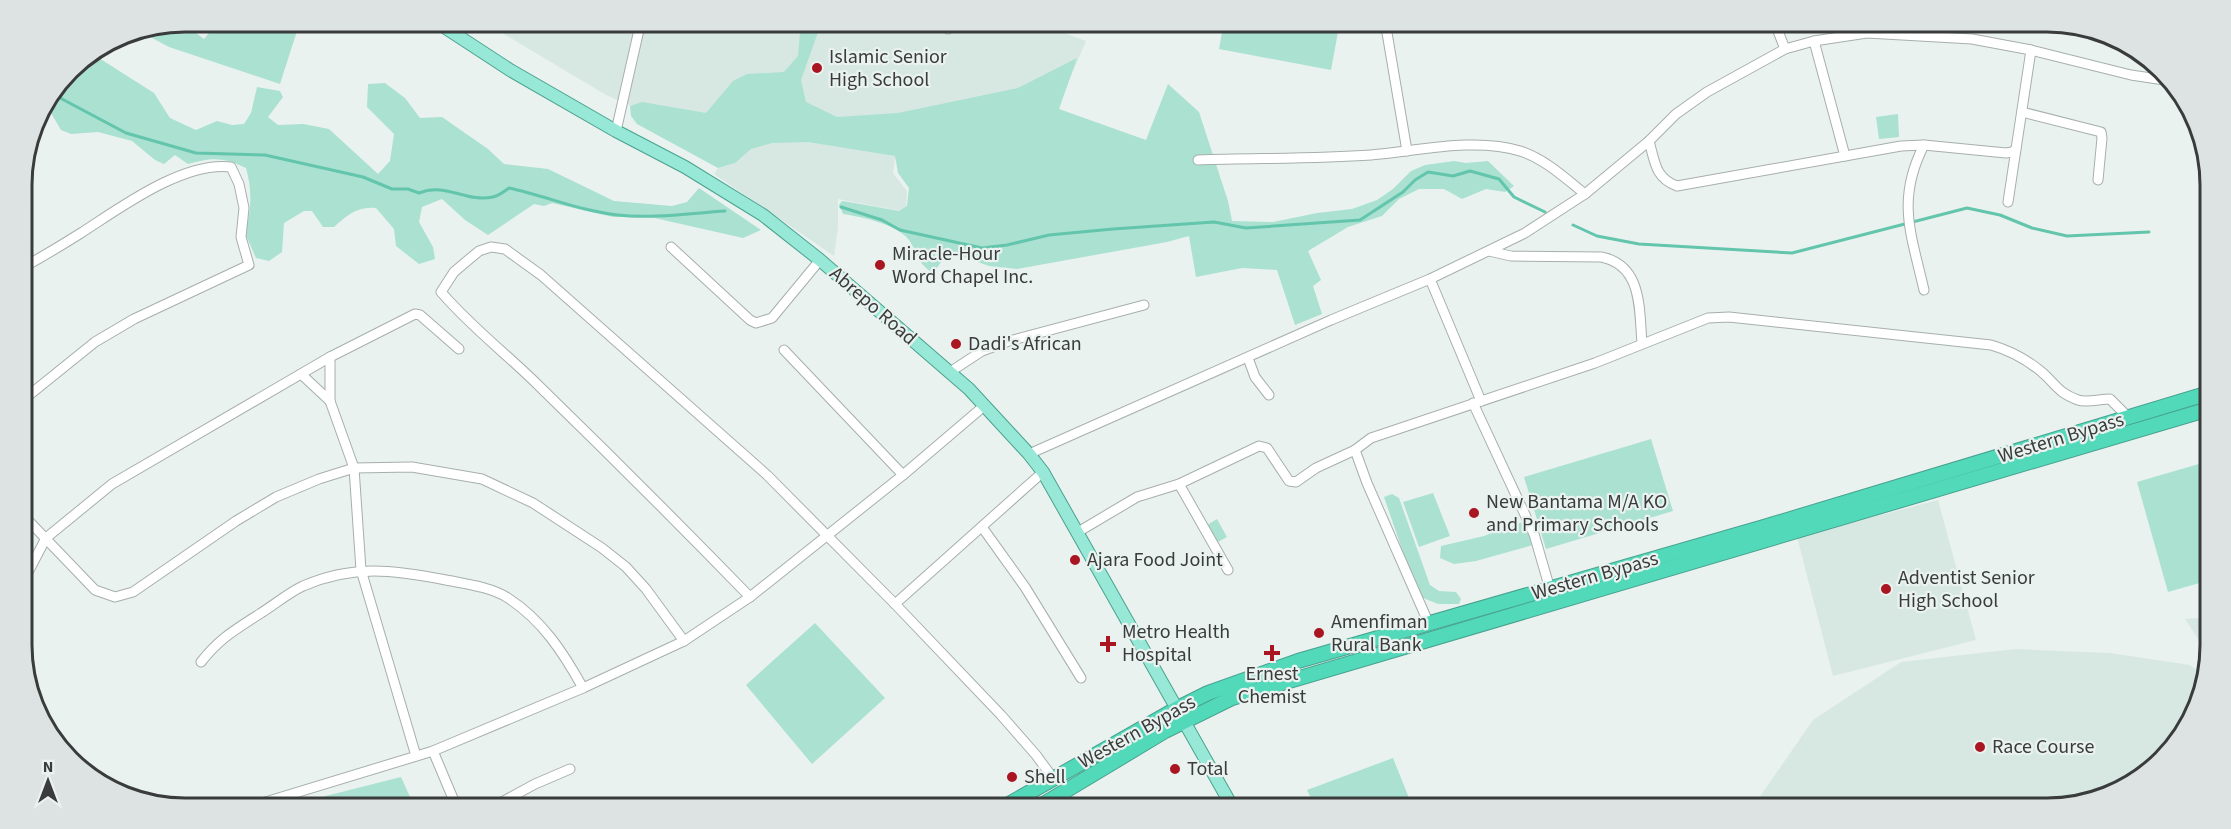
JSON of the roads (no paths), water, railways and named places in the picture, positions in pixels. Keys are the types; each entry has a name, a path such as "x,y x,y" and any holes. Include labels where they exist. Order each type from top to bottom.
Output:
{"highway":[{"name":"Western Bypass","path":"1020,798 1176,709 1208,693 1279,667 1764,527 2199,396"},
{"name":"Western Bypass","path":"1056,798 1183,722 1232,698 2199,412"}],"main road":[{"name":"Abrepo Road","path":"452,32 510,70 722,188 763,215 820,260 969,389 1043,472 1227,797"}],"street":[{"path":"616,131 638,32"},
{"path":"1387,32 1407,151"},
{"path":"1778,32 1785,49"},
{"path":"1029,454 1430,279 1525,233 1585,194 1649,141 1676,114 1707,92 1785,49 1814,40 1867,33 1972,39 2156,79"},
{"path":"1814,40 1845,156"},
{"path":"2008,202 2031,50"},
{"path":"2022,112 2100,132 2102,138 2098,180"},
{"path":"1649,141 1659,175 1666,182 1677,186 1884,148 1924,145 2006,153 2016,149"},
{"path":"1198,160 1369,155 1474,145 1497,146 1521,152 1543,162 1585,194"},
{"path":"1924,145 1913,171 1907,203 1909,228 1924,290"},
{"path":"32,262 134,199 182,174 222,166 231,167 239,184 244,208 242,237 249,265 134,319 95,342 32,393"},
{"path":"750,597 528,374 464,319 441,292 454,272 466,261 479,251 491,247 505,249 541,275 767,475 1001,715 1053,778"},
{"path":"671,247 756,323 772,318 820,260"},
{"path":"1489,252 1511,256 1612,259 1629,274 1636,287 1642,343"},
{"path":"1430,279 1477,402 1534,534 1550,589"},
{"path":"950,372 982,351 1009,341 1144,305"},
{"path":"32,565 46,538 112,484 330,357 415,314 420,315 444,334 459,349"},
{"path":"1078,532 1137,497 1179,484 1259,446 1267,448 1289,481 1296,482 1316,468 1355,450 1371,438 1595,363 1708,318 1729,317 1991,345 2009,350 2028,361 2058,390 2080,401 2110,399 2128,417"},
{"path":"784,350 903,475"},
{"path":"330,357 330,401 354,468 361,570 416,756"},
{"path":"1248,358 1255,377 1269,395"},
{"path":"301,374 330,401"},
{"path":"279,798 433,751 583,688 684,642 750,597 903,475 984,406"},
{"path":"1355,450 1367,483 1429,624"},
{"path":"32,524 95,590 115,597 133,592 236,521 276,497 319,479 354,468 412,467 482,479 533,503 602,548 626,567 646,589 684,642"},
{"path":"895,604 1043,472"},
{"path":"1179,484 1228,570"},
{"path":"982,527 1025,587 1081,678"},
{"path":"201,662 220,640 302,587 341,573 361,570 441,579 475,586 506,596 534,617 564,654 583,688"},
{"path":"433,751 453,798"},
{"path":"510,798 570,769"},
{"path":"1062,794 1064,798"}],"waterway":[{"path":"60,97 126,133 196,153 265,155 363,177 392,189 408,189 419,193 438,190 483,198 495,196 509,188 590,210 631,216 725,211"},
{"path":"841,207 882,220 900,230 982,248 1007,245 1049,235 1113,229 1214,222 1246,228 1360,220 1403,192 1415,180 1428,172 1453,176 1470,171 1499,179 1514,197 1545,212"},
{"path":"1573,225 1597,236 1639,244 1792,253 1967,208 2000,215 2032,228 2067,236 2149,232"}],"place":[{"name":"Islamic Senior High School","path":"817,68"},
{"name":"Miracle-Hour Word Chapel Inc.","path":"880,265"},
{"name":"Dadi's African","path":"956,344"},
{"name":"New Bantama M/A KO and Primary Schools","path":"1474,513"},
{"name":"Ajara Food Joint","path":"1075,560"},
{"name":"Adventist Senior High School","path":"1886,589"},
{"name":"Amenfiman Rural Bank","path":"1319,633"},
{"name":"Metro Health Hospital","path":"1108,644"},
{"name":"Ernest Chemist","path":"1272,653"},
{"name":"Race Course","path":"1980,747"},
{"name":"Total","path":"1175,769"},
{"name":"Shell","path":"1012,777"}]}
